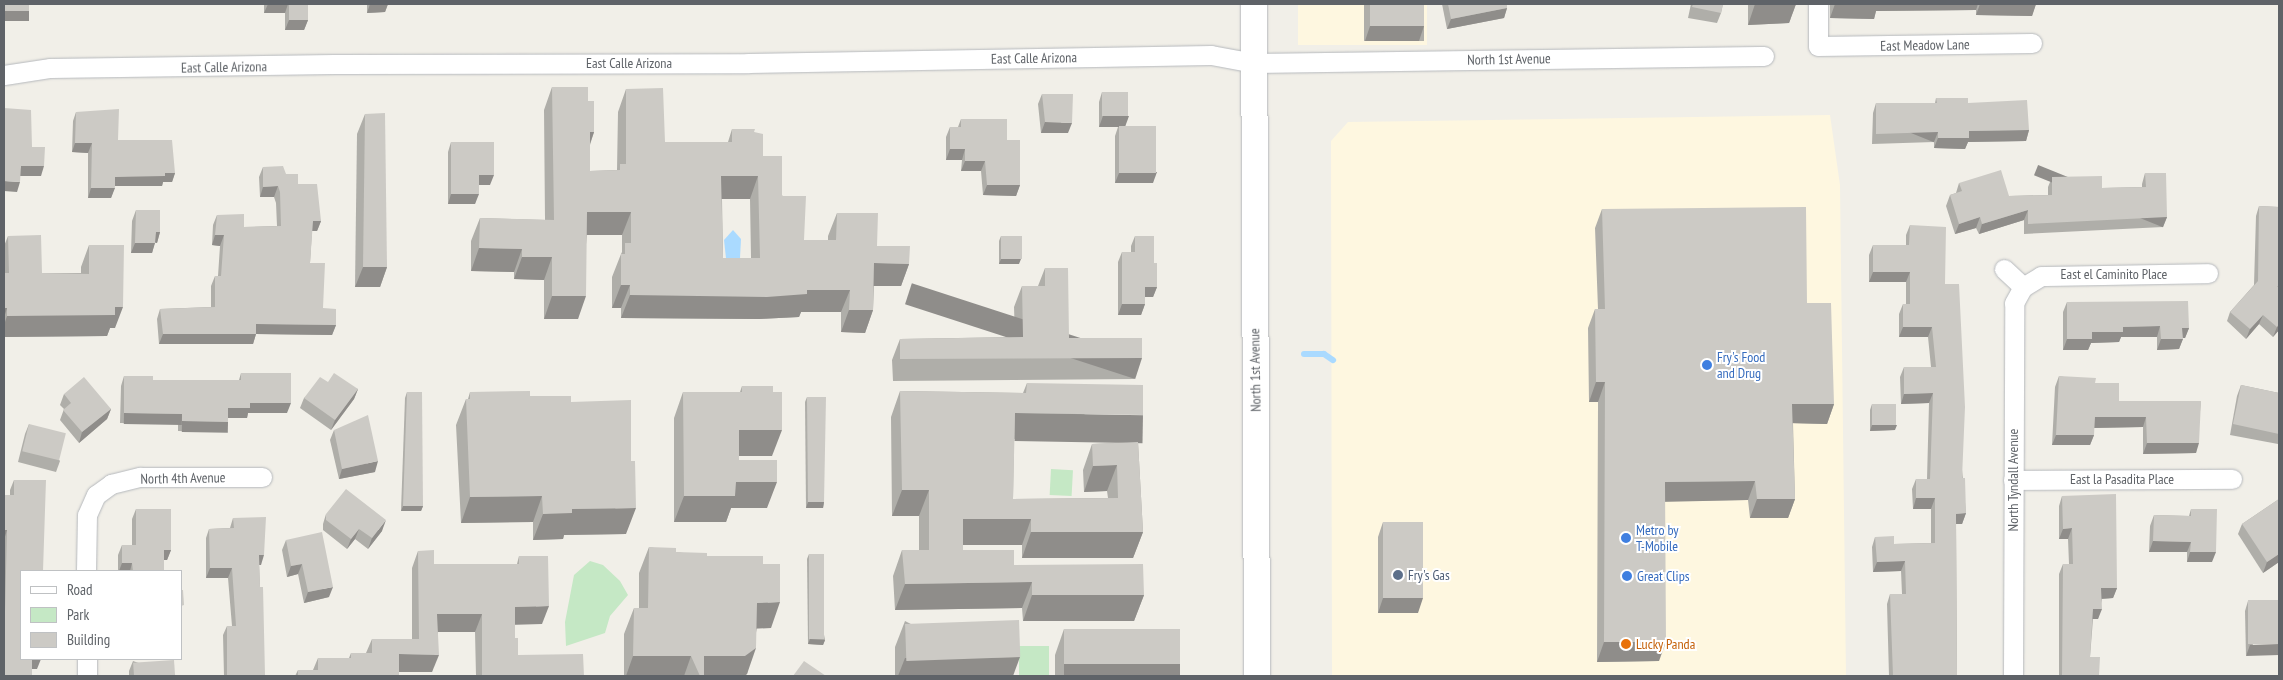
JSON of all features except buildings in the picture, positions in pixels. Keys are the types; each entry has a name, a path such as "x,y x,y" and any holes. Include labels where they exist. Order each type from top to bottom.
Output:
{"main road":[{"name":"North 1st Avenue","path":"1254,4 1257,676"}],"street":[{"name":"East Meadow Lane","path":"1818,4 1818,46 2032,43"},
{"name":"East Calle Arizona","path":"4,75 50,68 1212,55 1254,63"},
{"name":"North 1st Avenue","path":"1254,63 1764,56"},
{"path":"2004,269 2023,288"},
{"name":"East el Caminito Place","path":"2023,288 2041,276 2052,275 2208,274"},
{"name":"North Tyndall Avenue","path":"2013,676 2012,313 2014,303 2023,288"},
{"name":"North 4th Avenue","path":"86,570 87,515 96,495 111,484 140,477 262,477"},
{"name":"East la Pasadita Place","path":"2013,480 2232,479"},
{"path":"87,660 87,676"}],"shaded area":[{"path":"1298,4 1427,4 1427,45 1298,45"},
{"path":"1830,115 1840,185 1846,676 1332,676 1331,141 1348,122"}],"green space":[{"path":"1051,469 1073,470 1072,496 1050,495"},
{"path":"590,561 603,565 620,581 628,595 610,616 605,633 566,646 565,622 574,575"},
{"path":"1019,646 1049,646 1049,676 1019,676"}],"water":[{"path":"733,230 741,239 740,258 733,262 726,258 724,240"}],"waterway":[{"path":"1304,354 1324,354 1333,360"}],"place":[{"name":"Fry's Food and Drug","path":"1707,365"},
{"name":"Metro by T-Mobile","path":"1626,538"},
{"name":"Fry's Gas","path":"1398,575"},
{"name":"Great Clips","path":"1627,576"},
{"name":"Lucky Panda","path":"1626,644"}]}
